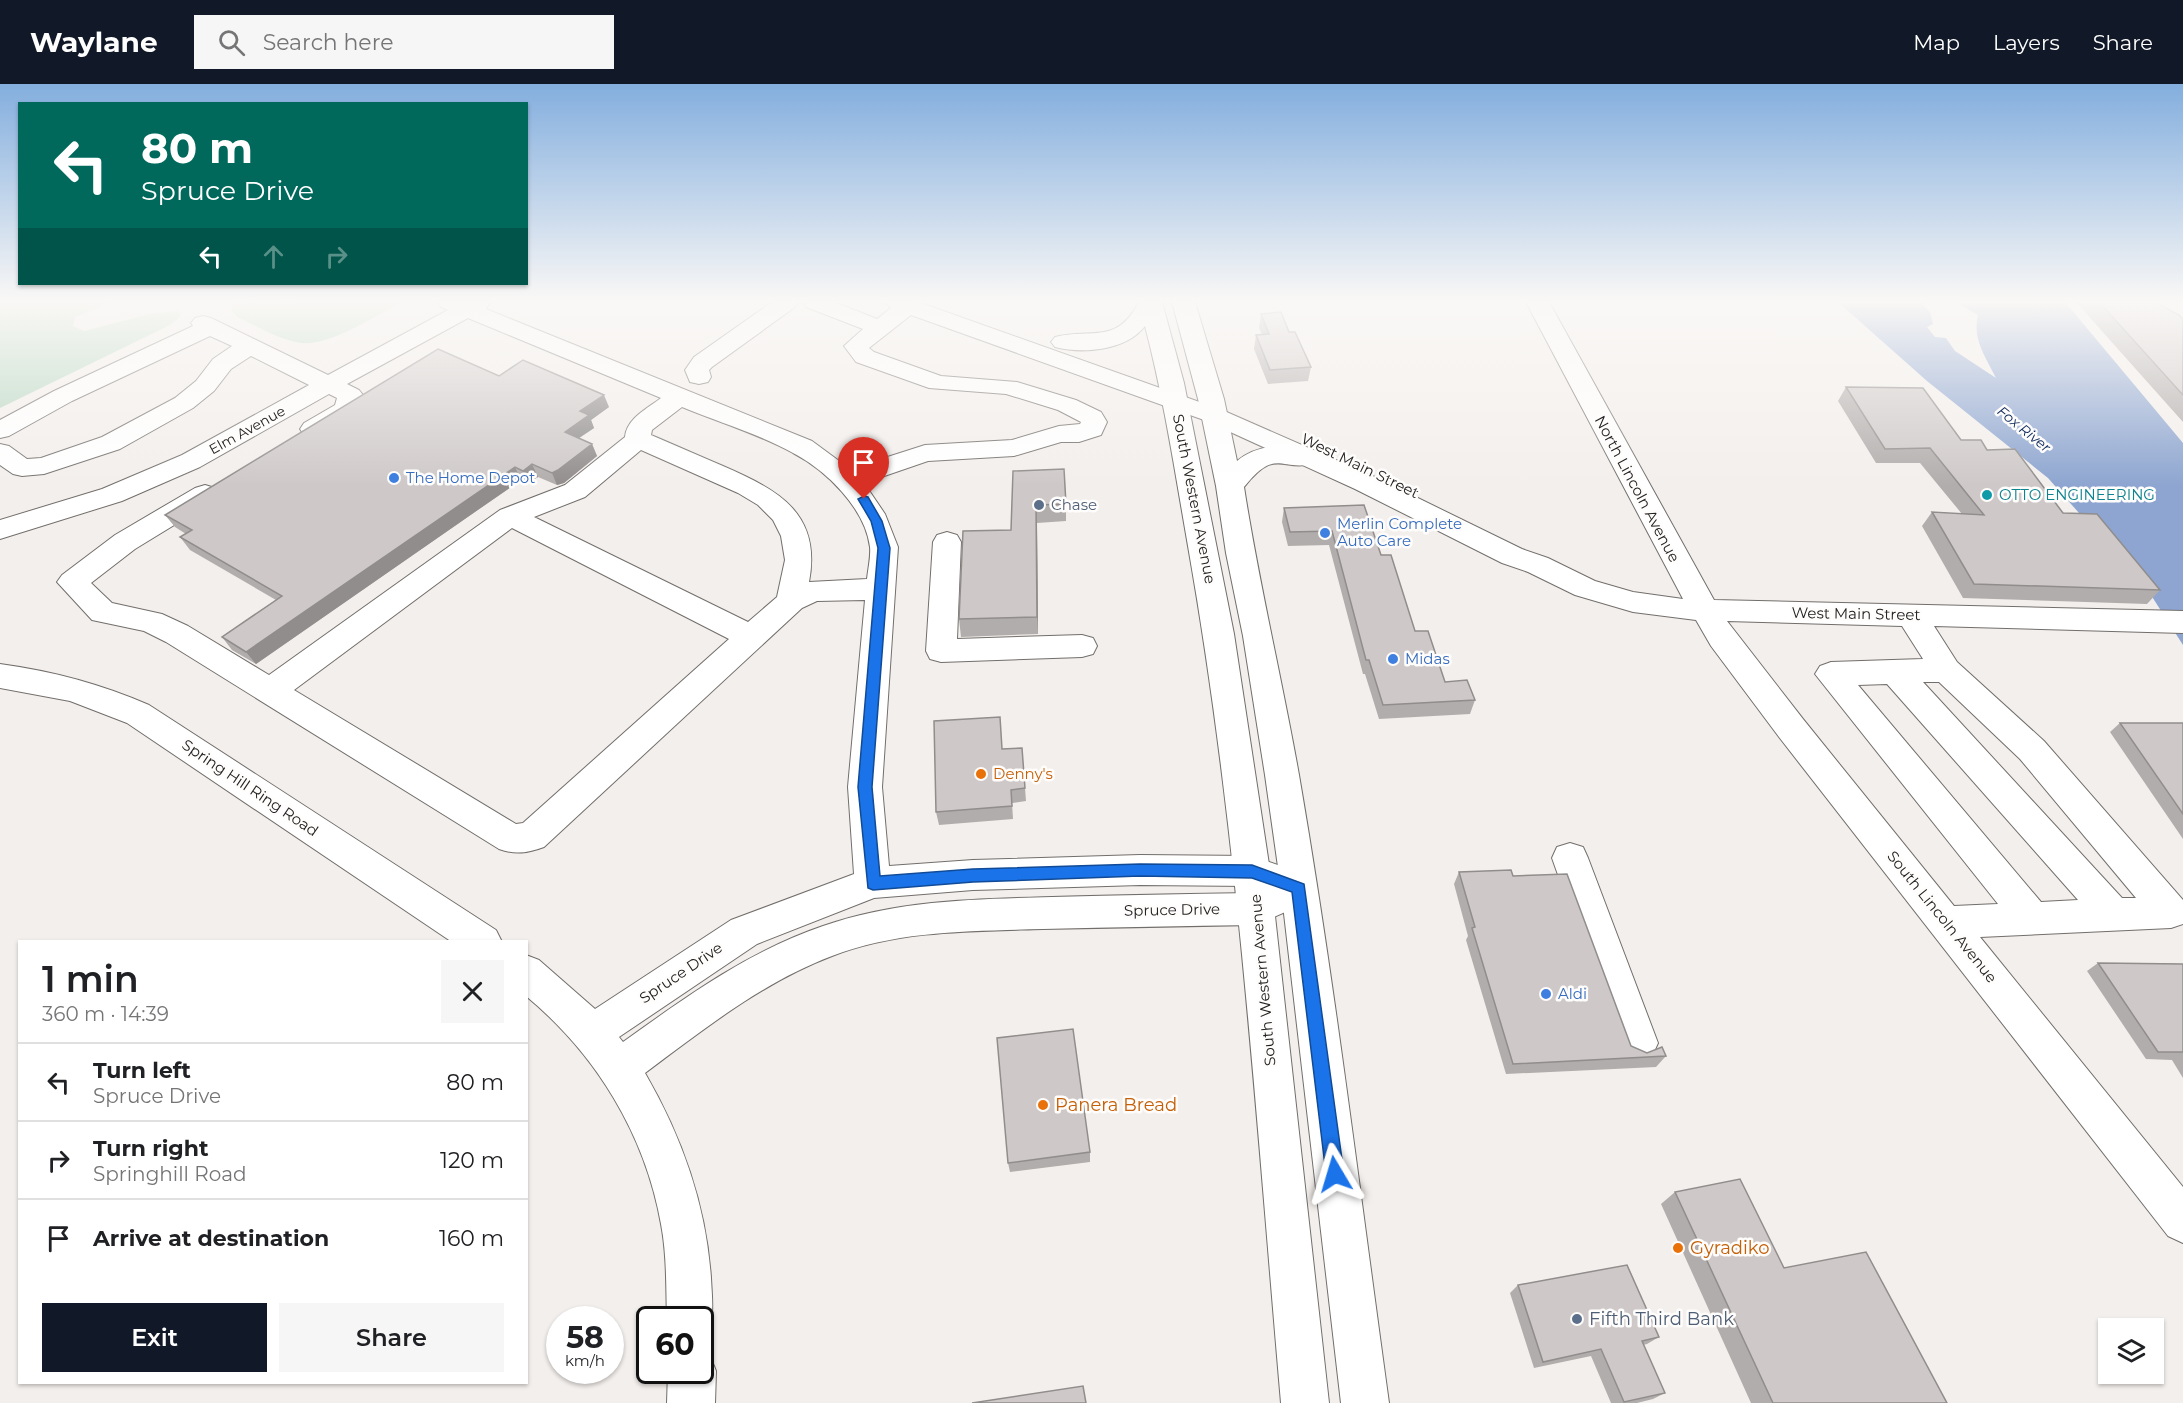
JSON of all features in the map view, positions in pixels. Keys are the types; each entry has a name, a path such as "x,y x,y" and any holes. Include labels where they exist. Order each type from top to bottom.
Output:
{"street":[{"path":"0,430 129,364"},
{"path":"0,452 22,468 44,466 111,444 184,403 205,386 223,364"},
{"path":"286,364 350,395 347,409 286,445"},
{"name":"Elm Avenue","path":"0,510 91,483 140,464 347,364"},
{"path":"614,364 686,392 803,447 846,480 864,499 876,521 884,548 865,787 873,883"},
{"path":"270,691 510,516 575,491 618,459 638,439 639,427 686,392 702,364"},
{"path":"846,480 925,453 1014,448 1059,434 1079,434 1092,429 1094,422 1092,417 1067,405 1008,387 938,383 883,364"},
{"path":"1086,364 1174,392"},
{"path":"1111,364 1174,392"},
{"name":"South Western Avenue","path":"1166,364 1174,392 1219,634 1252,872 1305,1403"},
{"path":"1200,364 1230,486 1240,553 1258,636 1280,763 1299,888 1365,1403"},
{"name":"North Lincoln Avenue","path":"1571,364 1682,572 1705,610"},
{"name":"Elm Avenue","path":"0,530 81,506 138,485 221,445 318,379"},
{"name":"West Main Street","path":"1174,392 1212,407 1308,457 1512,556 1607,596 1677,609 2183,621"},
{"name":"West Main Street","path":"1212,407 1271,423 1442,506 1521,548 1538,565"},
{"path":"638,439 748,487 768,499 784,514 795,536 799,560 791,601"},
{"path":"1230,486 1248,463 1271,453 1308,457"},
{"path":"226,482 126,542 72,582 103,612 151,622 177,634 511,839 532,837 791,601 813,591 881,589"},
{"path":"510,516 752,637"},
{"path":"947,542 941,651 1082,646"},
{"name":"South Lincoln Avenue","path":"1705,610 1758,685 2183,1221"},
{"path":"1911,615 1946,670 2032,750 2171,912 1946,922"},
{"path":"1946,670 1831,674 2032,918"},
{"path":"1895,672 2114,915"},
{"name":"Spring Hill Ring Road","path":"0,676 67,687 97,696 138,714 480,940"},
{"path":"1570,858 1638,1043"},
{"name":"Spruce Drive","path":"594,1032 744,932 873,883 973,875 1140,870 1252,872 1299,888"},
{"name":"Spruce Drive","path":"620,1068 702,1007 773,966 824,942 876,927 956,915 1256,909 1299,888"},
{"path":"528,973 554,992 594,1032 620,1068 647,1119 665,1160 676,1194 689,1272 690,1306"},
{"path":"692,1384 692,1403"}],"green space":[{"path":"0,364 91,364 0,408"}],"water":[{"name":"Fox River","path":"1907,364 1974,364 1996,378 1988,364 2117,364 2183,443 2183,645 2149,592 2048,478"}],"building":[{"name":"The Home Depot","path":"414,364 471,364 499,376 518,364 531,364 604,395 580,411 589,415 565,432 592,444 558,470 552,473 532,464 523,471 515,467 246,652 222,637 282,596 180,537 192,530 165,515"},
{"path":"1267,364 1309,364 1311,367 1270,370"},
{"path":"2155,364 2183,364 2183,395"},
{"name":"OTTO ENGINEERING","path":"1846,387 1923,388 1961,440 1981,440 1987,450 2015,449 2063,513 2097,514 2160,590 1974,584 1932,512 1984,515 1930,448 1885,449"},
{"path":"1064,469 1066,504 1036,505 1037,617 959,619 963,531 1011,530 1013,471"},
{"path":"1364,505 1381,555 1391,555 1415,631 1428,631 1445,682 1467,680 1475,700 1383,705 1369,660 1366,660 1332,531 1290,532 1284,508"},
{"name":"Denny's","path":"1000,717 1002,749 1022,748 1025,788 1011,790 1012,806 936,812 934,721"},
{"path":"2120,723 2183,723 2183,814"},
{"name":"Aldi","path":"1511,870 1513,876 1567,874 1631,1046 1647,1053 1662,1047 1666,1056 1513,1064 1472,928 1475,927 1459,872"},
{"path":"2098,963 2183,964 2183,1052 2158,1052"},
{"name":"Panera Bread","path":"1073,1029 1090,1152 1008,1163 997,1038"},
{"path":"1740,1179 1784,1268 1866,1252 1947,1403 1773,1403 1675,1192"},
{"name":"Fifth Third Bank","path":"1627,1265 1659,1337 1642,1341 1665,1393 1624,1402 1601,1349 1543,1362 1518,1285"},
{"path":"1083,1386 1086,1403 972,1403"}],"place":[{"name":"The Home Depot","path":"394,478"},
{"name":"OTTO ENGINEERING","path":"1987,495"},
{"name":"Chase","path":"1039,505"},
{"name":"Merlin Complete Auto Care","path":"1325,533"},
{"name":"Midas","path":"1393,659"},
{"name":"Denny's","path":"981,774"},
{"name":"Aldi","path":"1546,994"},
{"name":"Panera Bread","path":"1043,1105"},
{"name":"Gyradiko","path":"1678,1248"},
{"name":"Fifth Third Bank","path":"1577,1319"}],"route":[{"path":"864,499 876,521 884,548 865,787 873,883 973,875 1140,870 1234,871 1252,872 1299,888 1335,1174"}]}
